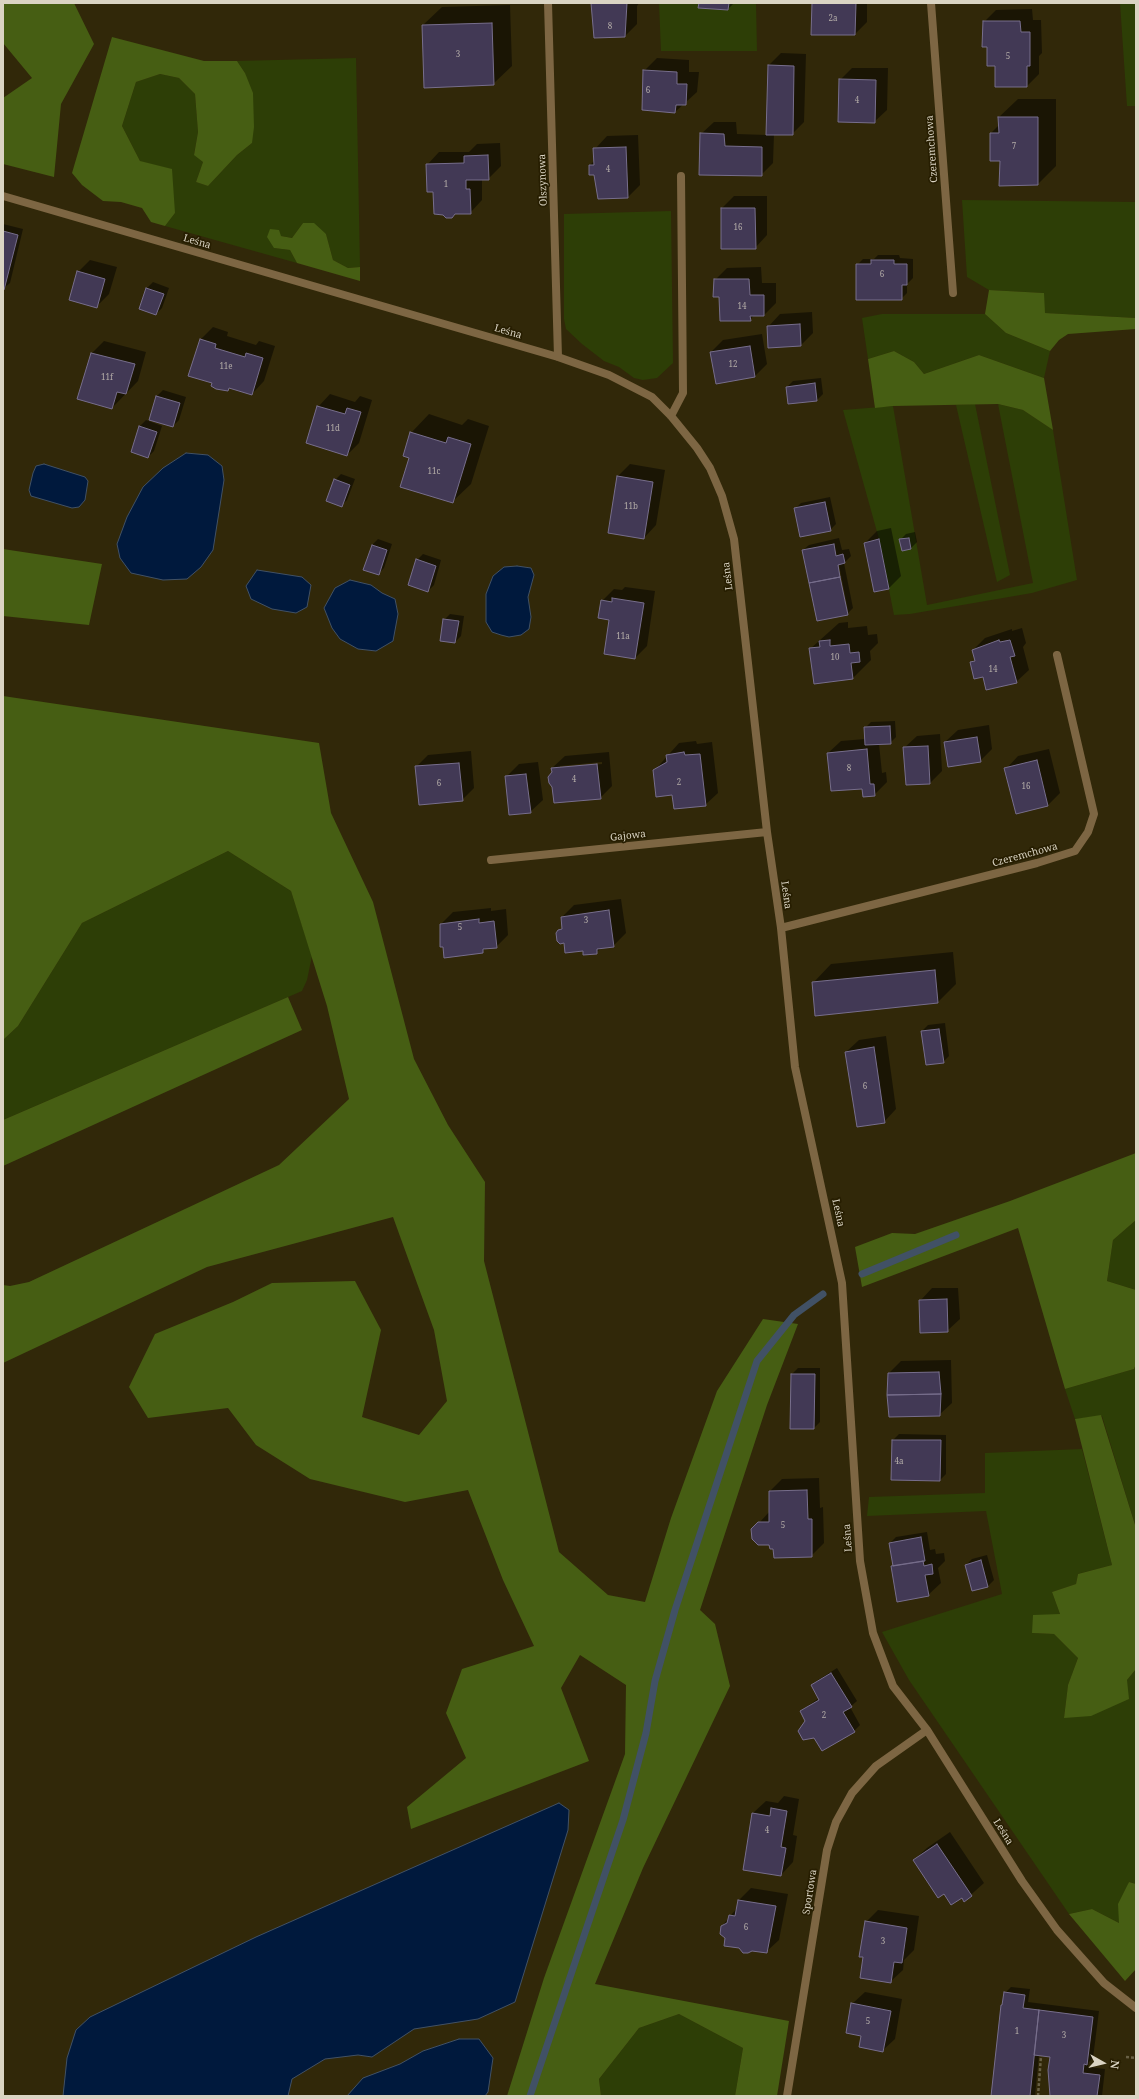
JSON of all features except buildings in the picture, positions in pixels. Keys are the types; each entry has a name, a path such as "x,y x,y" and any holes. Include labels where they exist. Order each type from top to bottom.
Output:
{"street":[{"name":"Olszynowa","path":"548,3 558,357"},
{"name":"Czeremchowa","path":"931,3 953,293"},
{"path":"671,416 683,393 681,176"},
{"name":"Leśna","path":"3,196 558,357 609,375 652,397 671,416 697,448 710,468 729,519 734,539 795,1068 842,1283 860,1561 873,1633 893,1686 927,1730 1022,1881 1057,1930 1104,1982 1136,2008"},
{"name":"Czeremchowa","path":"780,928 1030,865 1075,851 1088,832 1094,814 1057,655"},
{"name":"Gajowa","path":"491,860 767,832"},
{"name":"Sportowa","path":"787,2096 827,1850 836,1822 852,1793 876,1766 927,1730"}],"path":[{"path":"1038,2096 1041,2056"},
{"path":"1126,2056 1136,2058"}],"green space":[{"path":"3,3 74,3 94,44 61,104 54,177 3,164 3,98 32,78 3,43"},
{"path":"659,3 756,3 757,51 661,51"},
{"path":"1120,3 1136,3 1136,106 1127,106"},
{"path":"112,37 204,61 237,61 245,73 253,93 254,127 252,143 237,155 208,186 196,182 203,162 194,155 198,132 195,94 179,78 160,74 136,82 122,126 140,161 172,169 175,213 165,226 151,222 142,208 121,202 103,201 82,185 72,173"},
{"path":"356,58 360,267 348,268 333,260 326,234 303,223 292,238 281,236 274,248 290,250 297,263 165,226 175,213 140,161 122,126 136,82 160,74 179,78 195,94 198,132 194,154 203,162 196,182 208,186 237,155 252,143 245,73 237,61"},
{"path":"962,200 1136,202 1136,318 1044,313 1044,293 989,290 967,277"},
{"path":"671,211 673,363 657,378 643,380 634,378 619,367 604,361 566,329 564,319 564,214"},
{"path":"303,223 314,223 326,234 333,260 348,268 360,267 360,281 297,263 290,250 274,248 267,237 270,229 279,230 281,236 292,238"},
{"path":"989,290 1044,293 1045,313 1136,318 1136,329 1068,334 1059,340 1050,351 1006,333 985,314"},
{"path":"882,314 985,314 1006,333 1050,351 1044,378 979,355 924,374 914,362 894,351 868,359 862,318"},
{"path":"894,351 914,362 924,374 979,355 1044,378 1053,430 1023,410 998,404 893,406 875,408 868,359"},
{"path":"975,404 1010,575 997,582 956,405"},
{"path":"998,404 1023,410 1053,430 1077,580 1032,593 910,614 894,615 879,539 843,410 893,406 927,605 1033,583"},
{"path":"3,549 102,564 89,625 3,616"},
{"path":"3,696 319,743 331,813 373,902 414,1059 448,1125 485,1182 484,1261 559,1552 608,1595 645,1602 671,1518 717,1391 763,1319 798,1324 767,1405 700,1610 715,1624 730,1686 643,1868 595,1984 789,2021 777,2096 735,2096 743,2048 679,2014 639,2028 599,2079 601,2096 507,2096 544,1978 625,1754 626,1685 580,1655 561,1688 589,1761 411,1829 407,1807 466,1758 446,1713 462,1669 534,1646 503,1580 468,1490 405,1502 310,1479 256,1445 228,1408 148,1418 129,1387 155,1334 233,1302 272,1283 355,1281 381,1330 362,1417 419,1435 447,1401 434,1330 393,1217 207,1267 3,1363 3,1285 10,1286 29,1282 279,1165 349,1099 327,1006 291,891 228,851 82,923 18,1026 3,1040"},
{"path":"228,851 291,891 312,956 307,980 302,991 3,1120 3,1040 18,1026 82,923"},
{"path":"288,997 302,1030 3,1166 3,1120"},
{"path":"1136,1153 1136,1220 1113,1240 1107,1281 1136,1290 1136,1364 1134,1369 1065,1389 1018,1228 862,1287 855,1247 892,1233 915,1234 1010,1201"},
{"path":"1136,1220 1136,1290 1107,1281 1113,1240"},
{"path":"1136,1364 1136,1528 1102,1416 1075,1419 1065,1389 1134,1369"},
{"path":"1101,1415 1136,1528 1136,1669 1127,1680 1129,1699 1091,1716 1064,1718 1068,1685 1078,1658 1054,1634 1032,1633 1033,1615 1060,1614 1052,1592 1076,1584 1078,1574 1112,1565 1075,1419"},
{"path":"1082,1449 1112,1565 1078,1574 1076,1584 1052,1592 1060,1614 1032,1633 1054,1634 1078,1658 1068,1685 1064,1718 1127,1680 1136,1669 1136,1884 1129,1882 1119,1923 1092,1909 1069,1914 909,1680 882,1632 1002,1594 986,1511 867,1516 869,1497 985,1493 985,1453"},
{"path":"1129,1882 1136,1884 1136,1969 1125,1981 1069,1914 1092,1909 1119,1923 1118,1904"},
{"path":"679,2014 743,2048 735,2096 601,2096 599,2079 639,2028"}],"water":[{"path":"186,453 208,455 222,466 224,480 213,550 201,567 187,579 163,580 131,573 120,558 117,544 127,517 143,487 163,468"},
{"path":"44,464 85,477 88,481 85,500 79,507 72,508 31,496 29,490 33,473 36,466"},
{"path":"517,566 531,568 534,575 528,597 531,617 529,629 521,635 509,637 492,632 486,622 486,594 493,576 504,567"},
{"path":"257,570 302,577 311,585 307,607 296,613 272,609 251,599 246,586"},
{"path":"350,580 371,585 382,593 395,599 398,614 393,641 376,651 358,649 340,639 332,628 324,608 335,588"},
{"path":"559,1803 569,1810 568,1830 515,2002 478,2019 414,2029 372,2057 358,2055 325,2059 292,2079 288,2096 63,2096 67,2058 76,2030 90,2017 256,1937"},
{"path":"459,2039 479,2039 493,2058 488,2092 485,2096 347,2096 363,2078 400,2064 423,2051"}],"waterway":[{"path":"862,1274 956,1235"},
{"path":"530,2096 623,1820 646,1733 655,1681 675,1610 757,1361 794,1315 823,1294"}]}
